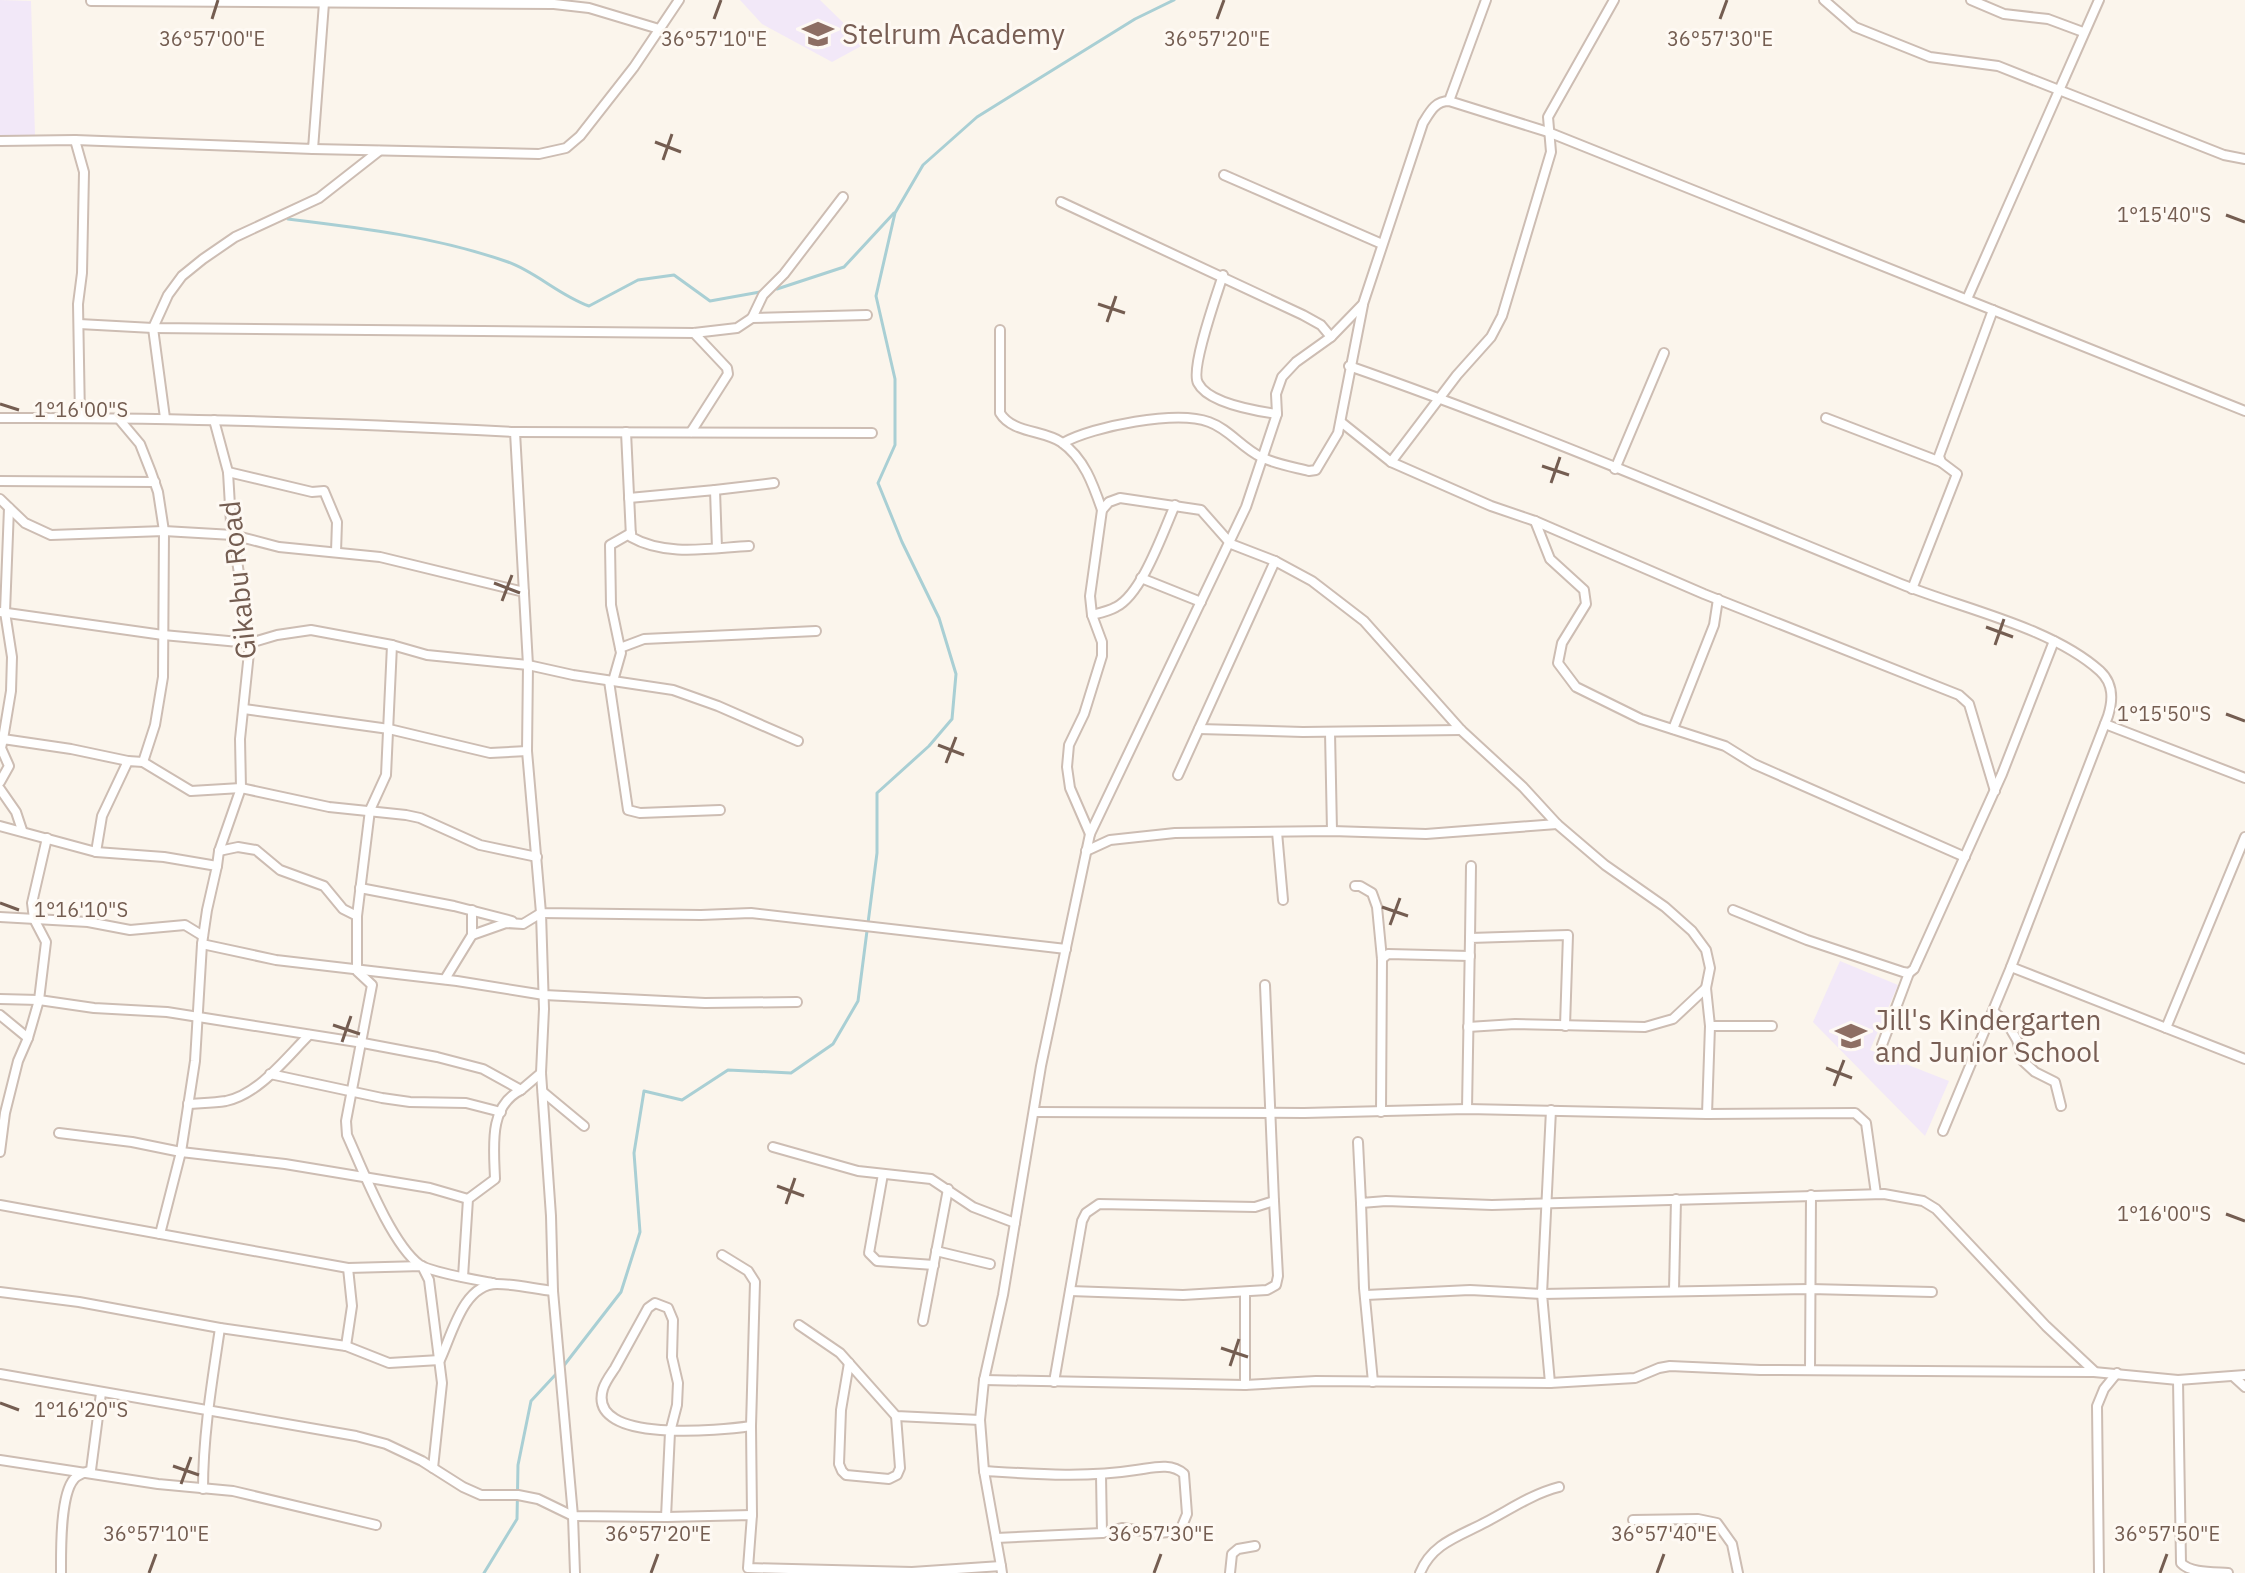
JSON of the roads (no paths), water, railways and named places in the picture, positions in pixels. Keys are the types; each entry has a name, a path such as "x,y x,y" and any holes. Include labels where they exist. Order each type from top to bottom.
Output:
{"street":[{"path":"0,141 75,140 414,153 539,154 566,148 580,136 679,0"},
{"path":"1449,101 1486,0"},
{"path":"1391,462 1491,337 1502,316 1551,152 1548,117 1614,0"},
{"path":"1824,0 1855,27 1930,57 1998,66 2224,155 2245,159"},
{"path":"1971,0 2004,14 2048,19 2083,32"},
{"path":"1967,299 2099,0"},
{"path":"91,1 554,4 589,8 659,29"},
{"path":"313,149 324,3"},
{"path":"1063,443 1107,426 1194,419 1210,422 1262,458 1309,471 1316,470 1334,443 1341,422 1363,304 1382,244 1423,123 1441,101 1548,132 2245,411"},
{"path":"75,140 84,172 79,324 80,418"},
{"path":"165,418 153,328 168,295 182,276 235,237 319,198 380,151"},
{"path":"1224,175 1382,244"},
{"path":"79,324 153,328 694,333 737,328 752,318 763,295 784,274 843,197"},
{"path":"1061,202 1223,275 1321,325 1331,337"},
{"path":"1223,275 1200,349 1196,378 1199,386 1209,395 1249,410 1277,414"},
{"path":"722,1255 748,1271 755,1282 752,1515 748,1570 1002,1570 984,1471 980,1420 984,1380 1015,1223 1041,1066 1090,834 1231,544 1277,414 1276,394 1282,377 1296,362 1331,337 1363,304"},
{"path":"1941,462 1939,456 1993,310"},
{"path":"752,318 867,315"},
{"path":"1000,330 1000,413 1004,419 1063,443 1089,473 1102,510 1091,580 1092,615 1102,642 1101,668 1069,745 1067,767 1070,788 1090,834"},
{"path":"691,432 728,374 727,368 694,333"},
{"path":"1615,469 1664,353"},
{"path":"1349,366 1440,397 1912,589 2054,641 2102,672 2111,686 2112,702 2105,724 2011,967 1943,1131"},
{"path":"0,418 336,422 515,432 872,433"},
{"path":"1826,418 1941,462 1957,474 1912,589"},
{"path":"119,419 140,444 155,482 164,531 163,677 155,725 143,762"},
{"name":"Gikabu Road","path":"214,420 228,472 233,535 250,643 240,739 241,788"},
{"path":"1341,422 1391,462 1491,506 1535,521 1964,699 1969,704 1995,791"},
{"path":"515,432 528,665 527,751 541,913 544,995 541,1073 553,1291 573,1516 575,1573"},
{"path":"626,432 631,537 673,549 749,546"},
{"path":"228,472 312,492 324,491 337,522 336,552"},
{"path":"0,481 155,482"},
{"path":"629,498 774,483"},
{"path":"715,490 717,548"},
{"path":"1102,510 1109,502 1120,498 1201,510 1231,544 1275,561 1312,581 1364,621 1461,730 1523,787 1557,824 1692,931 1706,950 1710,968 1706,988 1710,1026 1707,1114"},
{"path":"0,499 25,523 51,535 164,531 233,535 279,547 380,557 524,592"},
{"path":"1092,615 1118,607 1141,578 1175,505"},
{"path":"0,782 9,766 1,748 11,691 12,657 3,612 9,508"},
{"path":"1535,521 1550,559 1584,590 1586,604 1562,643 1558,663 1576,687 1641,719 1725,746 1754,764 1965,857"},
{"path":"631,533 610,545 611,605 620,648 619,667 611,681 628,810 640,813 720,810"},
{"path":"1178,775 1275,561"},
{"path":"1141,578 1201,602"},
{"path":"1673,729 1714,625 1718,599"},
{"path":"3,612 163,635 250,643 311,630 392,645 427,655 528,665 673,690 798,741"},
{"path":"620,648 644,639 816,631"},
{"path":"1882,1045 1909,973 1914,969 1995,791 2054,641"},
{"path":"392,645 386,775 370,810 357,916 357,971 372,985 363,1043 347,1090 346,1121 347,1135 395,1233 422,1266 429,1280 442,1383 433,1468"},
{"path":"244,709 389,729 490,753 527,751"},
{"path":"2105,724 2245,778"},
{"path":"1199,729 1330,732 1461,730"},
{"path":"1330,732 1332,831"},
{"path":"3,739 143,762 191,791 241,788 329,807 420,818 480,845 537,857"},
{"path":"96,852 102,816 128,761"},
{"path":"160,1234 181,1152 200,1018 203,940 219,851 241,788"},
{"path":"0,789 16,812 22,830"},
{"path":"1086,851 1110,840 1138,835 1332,831 1426,834 1557,824"},
{"path":"0,826 96,852 164,857 217,866"},
{"path":"1277,832 1283,900"},
{"path":"2166,1028 2245,837"},
{"path":"0,1152 3,1113 39,1000 46,942 34,919 34,888 47,838"},
{"path":"219,851 238,847 256,850 280,870 324,886 343,909 357,916"},
{"path":"1467,1109 1471,866"},
{"path":"1355,886 1372,893 1377,907 1382,959 1381,1112"},
{"path":"360,888 472,910 523,924"},
{"path":"445,979 472,935 472,910"},
{"path":"1733,910 1807,940 1909,973"},
{"path":"472,935 506,923 523,924 541,913 751,913 1066,949"},
{"path":"0,917 88,922 130,930 185,925 203,940 276,960 445,979 544,995 705,1003 797,1002"},
{"path":"1470,938 1568,935 1565,1026"},
{"path":"1382,959 1388,954 1470,956"},
{"path":"2011,967 2245,1059"},
{"path":"1070,1291 1183,1295 1267,1290 1276,1285 1278,1258 1265,985"},
{"path":"1468,1027 1515,1024 1645,1027 1673,1019 1706,988"},
{"path":"0,999 167,1012 363,1043 483,1069 521,1090"},
{"path":"1993,1011 2007,1023 2017,1040 2023,1061 2035,1072 2055,1082 2061,1106"},
{"path":"0,1015 28,1038"},
{"path":"1710,1026 1772,1026"},
{"path":"188,1104 236,1098 270,1074 309,1035"},
{"path":"463,1277 468,1199 495,1179 495,1119 510,1096 541,1073"},
{"path":"270,1074 410,1102 466,1103 501,1112"},
{"path":"543,1092 584,1126"},
{"path":"1034,1112 1381,1112 1467,1109 1707,1114 1855,1113 1866,1123 1876,1194"},
{"path":"1550,1383 1542,1294 1551,1110"},
{"path":"59,1133 285,1164 430,1188 468,1199"},
{"path":"1358,1142 1373,1382"},
{"path":"773,1147 858,1171 931,1179 973,1207 1015,1223"},
{"path":"883,1174 869,1253 877,1261 934,1265"},
{"path":"923,1321 948,1189"},
{"path":"1361,1203 1492,1205 1811,1195 1909,1197 1936,1209 2046,1326 2094,1372"},
{"path":"1810,1370 1811,1195"},
{"path":"1674,1290 1676,1199"},
{"path":"1054,1382 1082,1221 1086,1213 1099,1204 1182,1208 1255,1207 1274,1201"},
{"path":"0,1205 348,1268 422,1266 495,1284 553,1291"},
{"path":"936,1251 990,1264"},
{"path":"346,1346 352,1306 348,1268"},
{"path":"440,1360 470,1296 479,1288 495,1284"},
{"path":"1366,1295 1470,1290 1542,1294 1810,1289 1932,1292"},
{"path":"0,1292 346,1346 389,1363 440,1360"},
{"path":"1245,1292 1245,1385"},
{"path":"666,1517 670,1432 678,1383 672,1357 673,1320 668,1308 655,1303 648,1308 602,1391 605,1407 616,1421 670,1432 711,1432 751,1426"},
{"path":"799,1325 828,1343 849,1363 896,1416 900,1468 897,1475 889,1479 846,1475 839,1464 841,1410 849,1363"},
{"path":"203,1489 207,1411 220,1328"},
{"path":"984,1380 1245,1385 1316,1381 1550,1383 1635,1378 1670,1366 2094,1372 2178,1380 2245,1375"},
{"path":"2099,1573 2097,1406 2104,1389 2117,1373"},
{"path":"0,1374 356,1436 386,1444 481,1495 518,1495 538,1499 573,1516 752,1515"},
{"path":"2234,1377 2245,1387"},
{"path":"2178,1380 2181,1563 2183,1569 2190,1571 2228,1573"},
{"path":"61,1573 64,1510 76,1476 91,1470 101,1393"},
{"path":"896,1416 980,1420"},
{"path":"0,1460 233,1491 376,1525"},
{"path":"984,1471 1101,1475 1163,1466 1184,1474 1187,1514 1180,1531 1158,1533 1122,1528 1102,1533 996,1538"},
{"path":"1101,1475 1102,1533"},
{"path":"1420,1573 1429,1556 1456,1535 1540,1492 1559,1487"},
{"path":"1633,1520 1698,1519 1717,1523 1732,1544 1738,1573"},
{"path":"1230,1573 1232,1554 1238,1549 1255,1546"}],"waterway":[{"path":"562,1368 621,1292 640,1232 634,1153 644,1091 682,1100 728,1070 791,1073 833,1044 858,1001 877,853 877,793 929,746 952,719 956,674 939,618 902,542 878,483 895,445 895,379 876,296 895,213 923,165 977,117 1135,19 1174,0"},
{"path":"777,289 844,267 894,213"},
{"path":"288,219 399,234 481,253 518,266 589,306 638,280 674,275 710,301 760,292"},
{"path":"484,1573 517,1519 518,1465 531,1401 557,1373"}],"place":[{"name":"Stelrum Academy","path":"818,34"},
{"name":"Jill's Kindergarten and Junior School","path":"1851,1036"}]}
